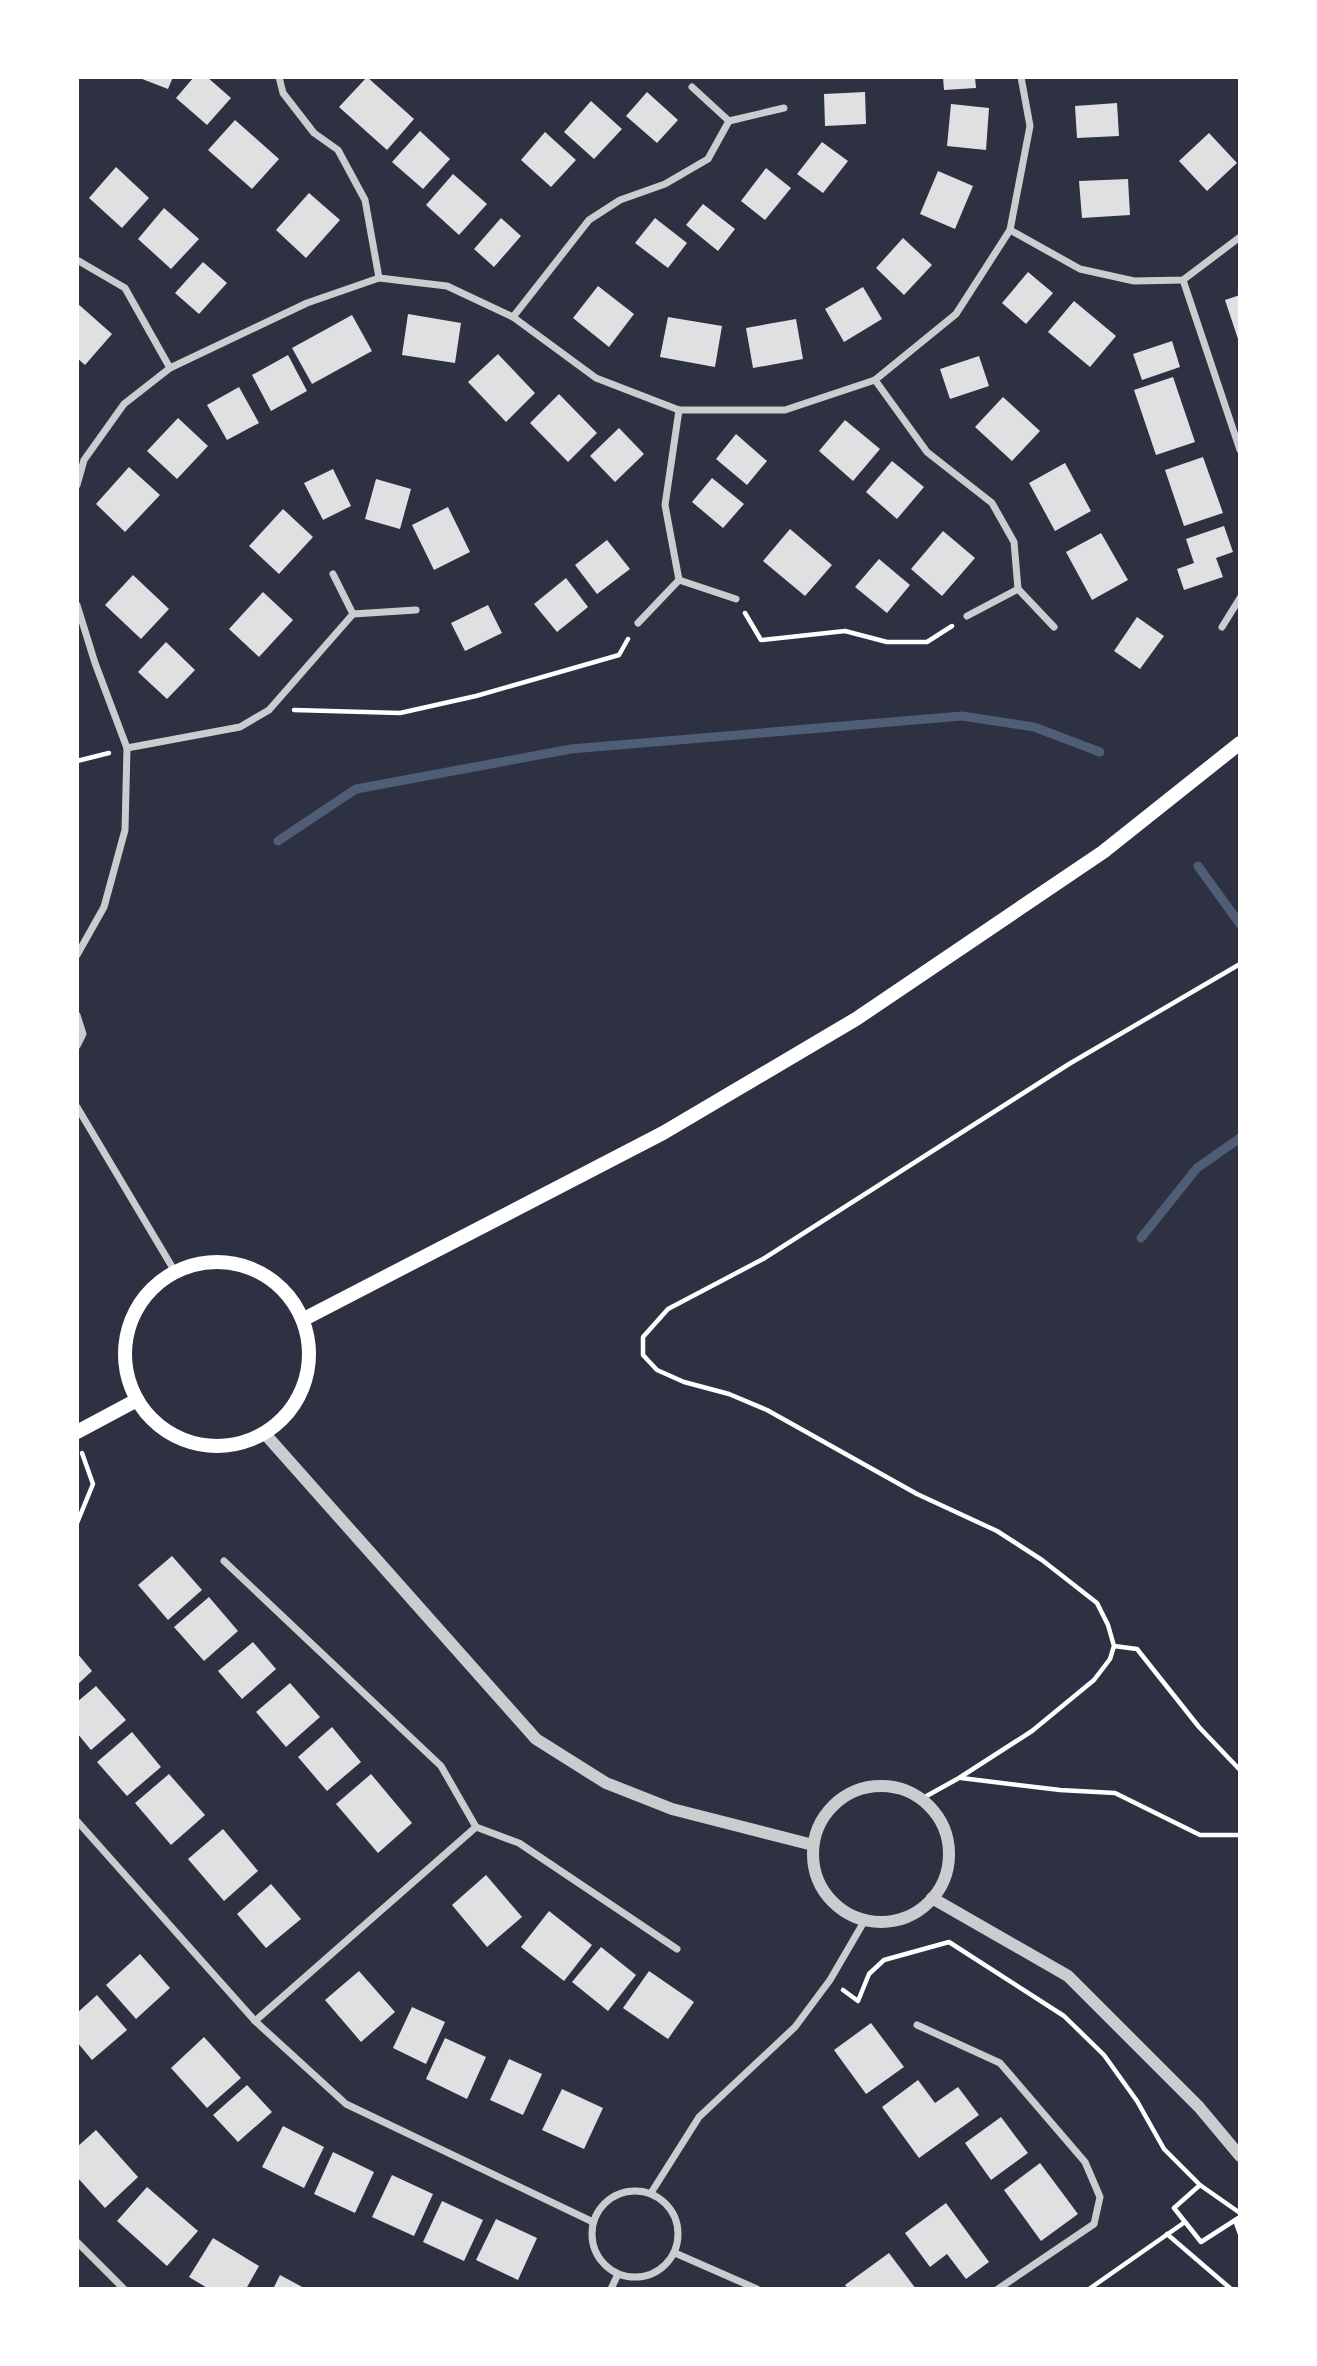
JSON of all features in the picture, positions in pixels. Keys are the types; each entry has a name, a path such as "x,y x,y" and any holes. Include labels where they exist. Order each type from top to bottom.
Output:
{"main road":[{"path":"304,1319 663,1133 856,1019 1103,852 1240,743"},
{"path":"220,1259 275,1280 304,1319 311,1349 302,1392 283,1420 266,1435 220,1448 166,1433 135,1401 122,1357 136,1304 174,1270 220,1259"},
{"path":"77,1432 135,1401"}],"street":[{"path":"279,77 283,93 314,133 338,150 365,200 379,278"},
{"path":"77,485 84,460 124,404 170,368 307,303 379,278 447,286 513,317 596,378 679,411 785,410 875,380 956,314 1010,230 1030,126 1021,77"},
{"path":"692,87 729,121"},
{"path":"513,317 589,219 620,200 665,184 708,159 729,121 784,108"},
{"path":"1010,230 1080,269 1134,281 1183,280 1240,237"},
{"path":"77,260 125,288 170,368"},
{"path":"1183,280 1240,450"},
{"path":"875,380 927,452 992,503 1014,542 1018,589 1054,627"},
{"path":"679,411 665,505 680,580"},
{"path":"333,575 354,614"},
{"path":"680,580 736,599"},
{"path":"638,623 680,580"},
{"path":"967,615 1018,589"},
{"path":"1222,627 1240,598"},
{"path":"77,605 95,663 127,748 125,830 104,907 77,955"},
{"path":"127,748 240,727 269,710 354,614 416,610"},
{"path":"77,1015 83,1034 77,1046"},
{"path":"77,1107 174,1270"},
{"path":"266,1435 537,1739 606,1783 672,1809 813,1845"},
{"path":"223,1561 441,1766 476,1828 519,1843 677,1949"},
{"path":"884,1785 923,1798 934,1809 950,1845 950,1864 932,1898 908,1917 887,1923 865,1920 836,1906 821,1884 813,1845 827,1812 844,1798 864,1788 884,1785"},
{"path":"77,1821 255,2021 345,2104 593,2222"},
{"path":"255,2021 476,1828"},
{"path":"932,1898 1068,1976 1199,2107 1240,2156"},
{"path":"651,2193 699,2117 795,2027 830,1980 865,1920"},
{"path":"917,2025 1000,2063 1085,2162 1100,2197 1094,2224 998,2289"},
{"path":"629,2192 651,2193 663,2200 673,2211 679,2239 675,2253 656,2273 630,2278 618,2274 599,2258 594,2247 593,2222 610,2199 629,2192"},
{"path":"77,2242 124,2289"},
{"path":"675,2253 757,2289"},
{"path":"611,2289 618,2274"}],"path":[{"path":"736,599 761,640 845,631 887,642 927,642 967,615"},
{"path":"269,710 400,713 476,696 619,655 638,623"},
{"path":"77,761 127,748"},
{"path":"923,1798 1032,1731 1094,1680 1110,1660 1114,1646 1097,1602 1042,1560 997,1531 918,1494 767,1410 657,1370 643,1355 643,1337 668,1308 763,1259 1069,1064 1240,964"},
{"path":"77,1523 93,1484 81,1450"},
{"path":"1114,1646 1137,1649 1199,1727 1240,1770"},
{"path":"959,1778 1060,1790 1115,1793 1200,1835 1240,1835"},
{"path":"830,1980 858,2001 869,1974 884,1960 949,1942 1064,2016 1104,2054 1137,2101 1164,2149 1200,2185 1240,2215 1201,2242 1174,2208 1200,2185"},
{"path":"1234,2221 1240,2234"},
{"path":"1089,2289 1185,2222"},
{"path":"1167,2234 1231,2289"}],"building":[{"path":"137,77 173,77 168,89"},
{"path":"194,77 207,77 231,98 207,125 176,98"},
{"path":"367,77 414,119 387,150 339,107"},
{"path":"943,77 975,77 976,88 944,90"},
{"path":"647,92 678,120 657,143 626,116"},
{"path":"865,92 866,124 825,126 824,94"},
{"path":"591,101 622,129 594,159 564,132"},
{"path":"1117,103 1119,136 1077,138 1075,106"},
{"path":"951,104 989,108 986,150 947,146"},
{"path":"235,120 279,159 252,189 208,150"},
{"path":"420,131 450,159 423,189 392,162"},
{"path":"545,132 576,160 551,187 521,160"},
{"path":"1209,133 1237,163 1207,191 1179,161"},
{"path":"822,142 848,161 823,193 797,174"},
{"path":"116,167 149,198 122,228 89,198"},
{"path":"766,168 791,188 765,220 741,201"},
{"path":"938,171 973,186 955,229 920,214"},
{"path":"453,174 487,204 459,235 426,205"},
{"path":"1128,179 1130,215 1082,218 1079,181"},
{"path":"309,193 340,220 306,258 276,230"},
{"path":"703,204 735,229 718,251 686,225"},
{"path":"164,208 199,239 171,269 138,239"},
{"path":"501,218 521,236 494,267 474,249"},
{"path":"655,218 687,243 668,268 635,243"},
{"path":"903,238 932,265 904,295 876,268"},
{"path":"203,262 227,283 199,314 175,293"},
{"path":"1028,272 1053,293 1026,324 1002,303"},
{"path":"598,286 634,314 609,347 573,318"},
{"path":"863,287 882,319 844,342 825,309"},
{"path":"1240,295 1240,338 1238,339 1225,300"},
{"path":"1074,301 1116,336 1090,367 1048,332"},
{"path":"77,303 112,334 85,365 77,358"},
{"path":"408,314 461,323 455,363 402,355"},
{"path":"352,315 372,351 312,384 292,348"},
{"path":"668,317 722,326 715,367 660,357"},
{"path":"796,319 803,359 753,368 746,328"},
{"path":"1172,341 1180,367 1142,380 1133,354"},
{"path":"498,354 535,393 506,422 468,382"},
{"path":"288,355 307,391 271,411 252,375"},
{"path":"979,356 989,386 950,399 940,369"},
{"path":"1173,377 1195,442 1156,455 1134,390"},
{"path":"239,387 259,423 227,440 207,405"},
{"path":"559,394 597,433 568,462 530,423"},
{"path":"1003,397 1040,431 1012,461 975,427"},
{"path":"178,418 208,446 177,479 147,451"},
{"path":"845,420 880,449 853,481 819,451"},
{"path":"619,428 644,454 615,482 590,456"},
{"path":"736,434 767,461 747,485 716,459"},
{"path":"1203,457 1223,513 1184,526 1165,470"},
{"path":"892,461 924,487 897,519 866,492"},
{"path":"1065,463 1091,511 1055,531 1029,483"},
{"path":"129,467 160,495 125,532 96,504"},
{"path":"333,469 351,506 323,520 304,483"},
{"path":"712,478 744,504 723,528 692,502"},
{"path":"376,479 411,489 400,529 365,519"},
{"path":"448,507 470,552 434,570 412,525"},
{"path":"283,509 313,537 279,574 249,546"},
{"path":"1224,526 1233,552 1216,558 1223,577 1184,590 1177,569 1194,563 1186,539"},
{"path":"790,529 832,565 805,596 763,561"},
{"path":"943,531 975,558 942,596 911,569"},
{"path":"1101,533 1128,580 1092,600 1066,552"},
{"path":"607,540 630,569 597,594 575,565"},
{"path":"879,559 910,585 887,613 855,587"},
{"path":"133,575 169,609 141,639 105,605"},
{"path":"566,578 588,607 557,632 534,604"},
{"path":"263,592 293,620 259,657 229,629"},
{"path":"488,605 502,633 465,651 451,623"},
{"path":"1137,617 1164,636 1140,669 1114,651"},
{"path":"166,642 195,670 167,699 138,672"},
{"path":"172,1556 202,1590 168,1620 138,1585"},
{"path":"209,1597 238,1631 204,1661 174,1627"},
{"path":"253,1642 276,1669 242,1699 218,1671"},
{"path":"77,1653 92,1671 77,1685"},
{"path":"290,1683 320,1717 286,1747 256,1712"},
{"path":"96,1686 126,1720 91,1750 77,1733 77,1702"},
{"path":"332,1727 361,1762 327,1791 298,1757"},
{"path":"132,1732 161,1767 127,1796 97,1762"},
{"path":"169,1774 205,1815 171,1845 135,1803"},
{"path":"371,1774 412,1823 378,1853 336,1804"},
{"path":"223,1829 258,1871 224,1901 188,1859"},
{"path":"486,1875 522,1917 487,1947 452,1905"},
{"path":"271,1884 301,1919 266,1948 237,1914"},
{"path":"549,1911 592,1945 564,1981 521,1947"},
{"path":"601,1947 636,1975 608,2011 572,1982"},
{"path":"140,1954 170,1988 136,2019 106,1985"},
{"path":"359,1971 395,2012 361,2042 325,2000"},
{"path":"649,1971 694,2002 668,2039 623,2008"},
{"path":"97,1995 127,2030 92,2060 77,2042 77,2013"},
{"path":"412,2007 445,2022 426,2064 393,2048"},
{"path":"871,2023 904,2067 866,2094 834,2050"},
{"path":"204,2037 241,2078 207,2108 171,2068"},
{"path":"445,2038 486,2057 467,2099 426,2079"},
{"path":"509,2059 542,2074 523,2115 490,2100"},
{"path":"918,2080 935,2103 958,2087 979,2115 919,2158 882,2107"},
{"path":"247,2085 272,2112 238,2142 213,2115"},
{"path":"562,2089 603,2108 584,2149 542,2130"},
{"path":"1001,2117 1028,2153 991,2180 965,2143"},
{"path":"283,2126 324,2147 304,2188 262,2167"},
{"path":"96,2130 138,2177 105,2208 77,2177 77,2147"},
{"path":"333,2152 374,2172 355,2213 314,2194"},
{"path":"1040,2163 1078,2214 1041,2241 1004,2190"},
{"path":"392,2175 433,2194 414,2236 372,2217"},
{"path":"147,2187 198,2231 167,2266 117,2221"},
{"path":"442,2201 483,2220 464,2261 423,2242"},
{"path":"946,2203 989,2262 966,2279 947,2254 930,2267 905,2233"},
{"path":"496,2219 537,2238 518,2280 476,2260"},
{"path":"213,2238 259,2266 246,2289 209,2289 189,2277"},
{"path":"889,2253 916,2289 848,2289 845,2285"},
{"path":"280,2275 306,2289 273,2289"}],"waterway":[{"path":"278,841 356,789 571,749 962,716 1034,727 1100,752"},
{"path":"1198,866 1240,924"},
{"path":"1141,1238 1197,1168 1240,1138"}]}
